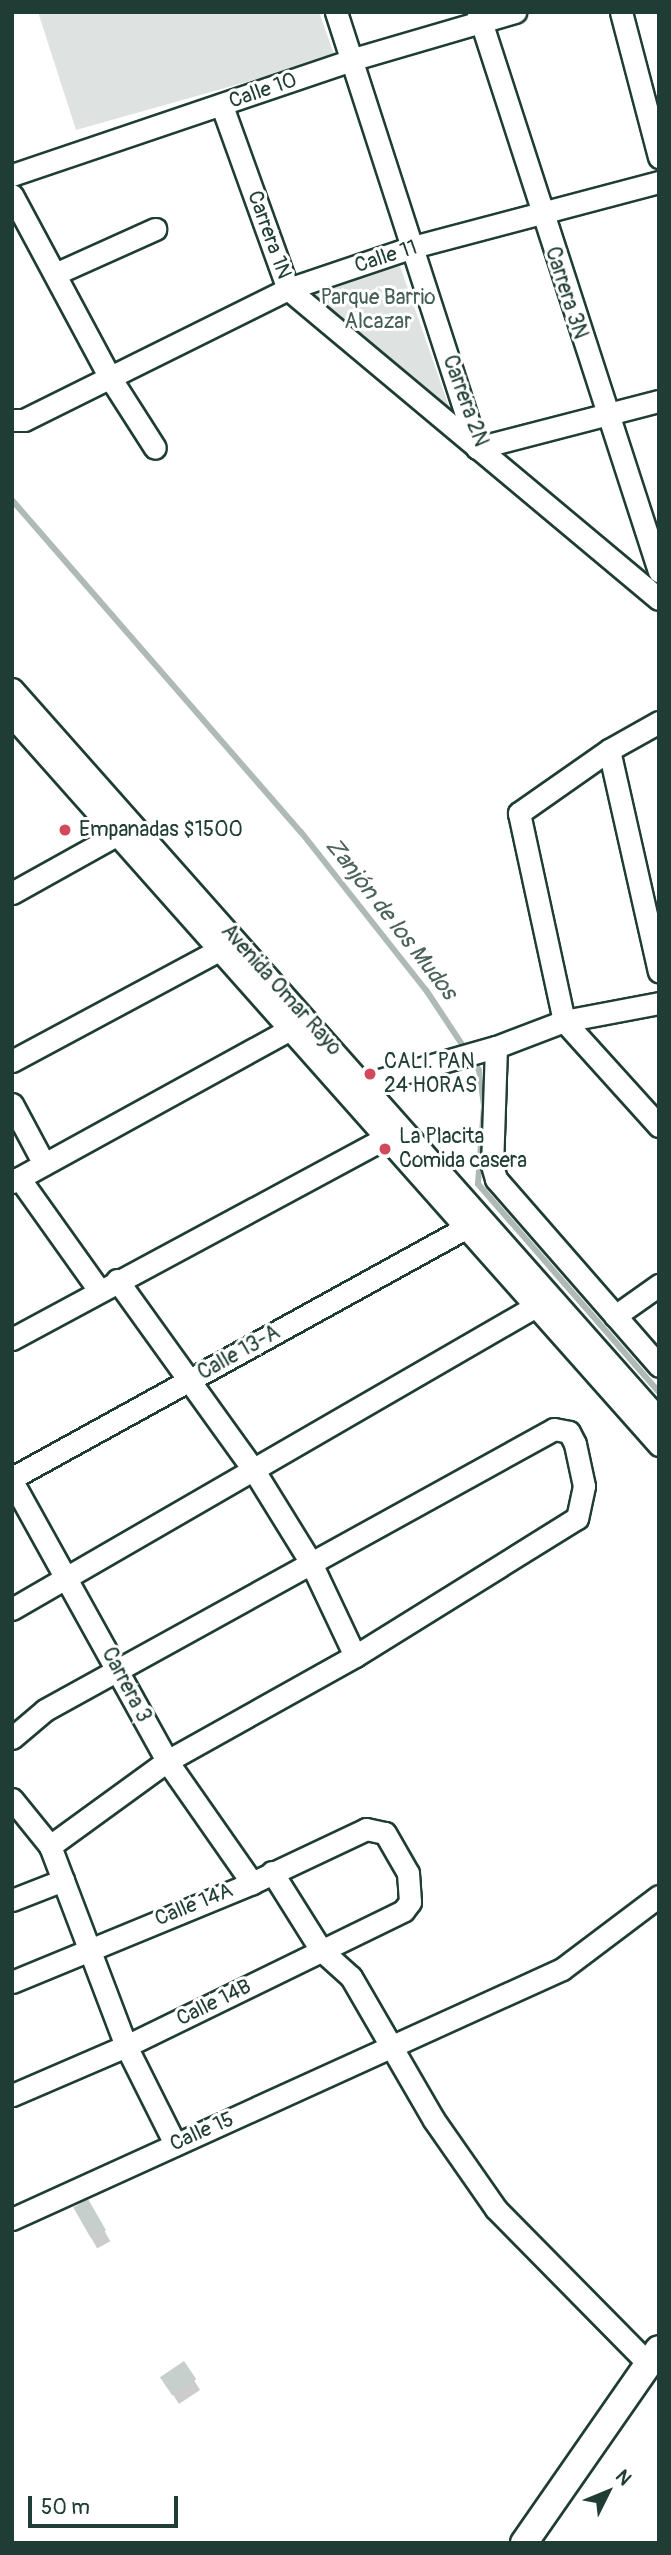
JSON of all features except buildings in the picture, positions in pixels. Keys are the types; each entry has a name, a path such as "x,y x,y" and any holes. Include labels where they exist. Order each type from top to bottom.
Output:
{"main road":[{"path":"524,2543 654,2356"}],"street":[{"name":"Carrera 2N","path":"336,12 354,60 477,448 659,599"},
{"name":"Calle 10","path":"12,175 479,17 515,12"},
{"path":"621,12 659,157"},
{"name":"Carrera 3N","path":"479,17 605,415 659,571"},
{"name":"Carrera 1N","path":"222,106 288,289 477,448"},
{"name":"Calle 11","path":"12,420 24,420 288,289 413,247 659,183"},
{"path":"12,195 109,376 155,448"},
{"path":"55,274 155,229"},
{"path":"477,448 659,401"},
{"name":"Avenida Omar Rayo","path":"12,689 300,1025 659,1419"},
{"name":"Avenida Omar Rayo","path":"12,716 221,949 300,1025"},
{"path":"659,722 609,750 519,813 564,1021 659,1126"},
{"path":"609,750 659,971"},
{"path":"12,893 118,834"},
{"path":"12,1061 221,949"},
{"path":"358,1090 452,1056 496,1047 564,1021 659,1003"},
{"path":"300,1025 16,1180 189,1380 253,1469 311,1563 355,1656"},
{"path":"496,1047 492,1165 496,1179 659,1366"},
{"name":"Avenida Omar Rayo","path":"358,1090 387,1137 659,1445"},
{"path":"12,1104 44,1164"},
{"path":"12,1339 387,1137"},
{"name":"Calle 13-A","path":"12,1480 467,1227"},
{"path":"615,1316 659,1285"},
{"path":"12,1609 536,1306"},
{"path":"12,1738 44,1710 554,1429 569,1432 575,1444 584,1486 577,1518 355,1656 167,1761 50,1846"},
{"name":"Carrera 3","path":"12,1480 119,1669 167,1761 251,1883"},
{"path":"12,1799 50,1846 126,2046 175,2144"},
{"name":"Calle 14A","path":"12,1982 376,1829 385,1833 401,1855 408,1873 410,1902"},
{"path":"272,1872 321,1950 351,1976 434,2120 496,2209 654,2356"},
{"path":"12,1899 63,1880"},
{"name":"Calle 15","path":"12,2219 562,1969 659,1896"},
{"name":"Calle 14B","path":"12,2095 126,2046 403,1911 410,1902"}],"green space":[{"path":"38,12 319,12 335,57 76,130"},
{"name":"Parque Barrio Alcazar","path":"400,266 453,418 305,294"}],"waterway":[{"name":"Zanjón de los Mudos","path":"12,500 301,832 426,990 479,1070 484,1107 478,1184 659,1392"}],"place":[{"name":"Empanadas $1500","path":"65,830"},
{"name":"CALI. PAN 24 HORAS","path":"370,1074"},
{"name":"La Placita Comida casera","path":"385,1149"}]}
